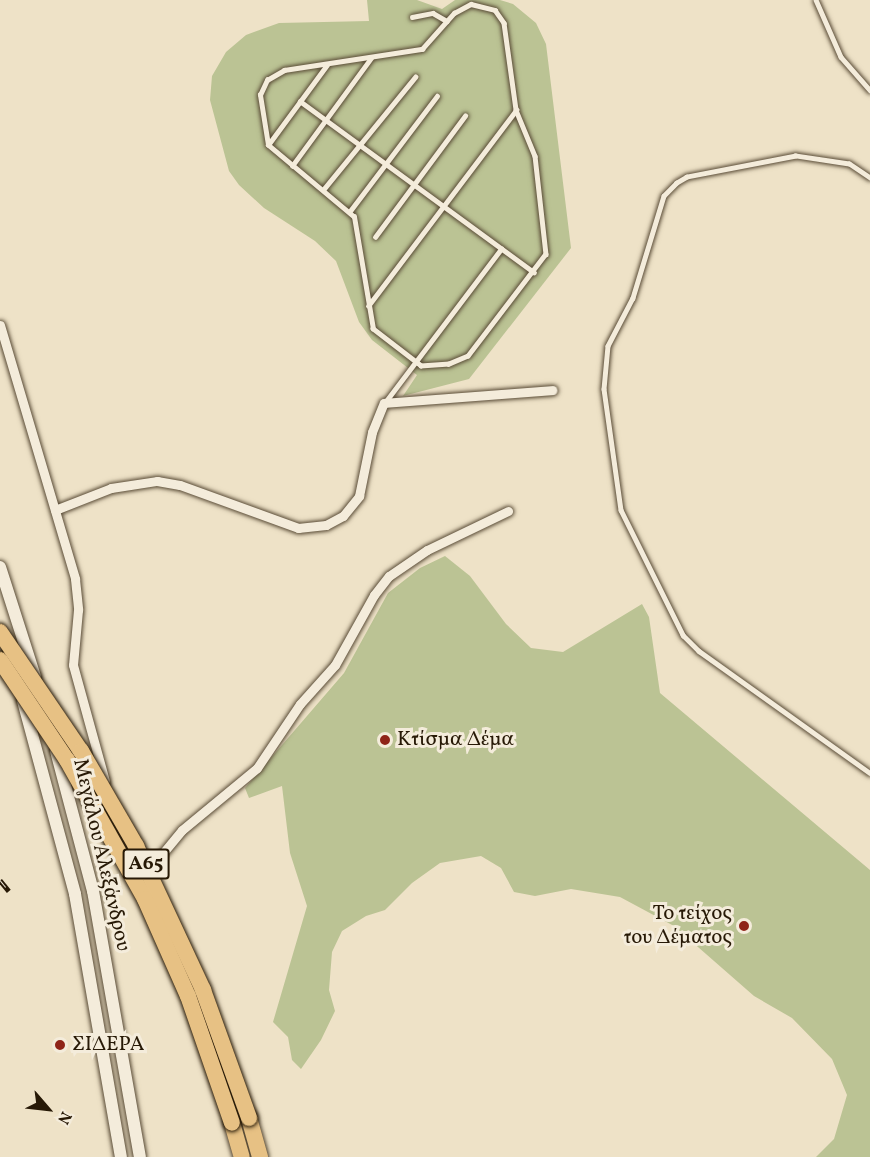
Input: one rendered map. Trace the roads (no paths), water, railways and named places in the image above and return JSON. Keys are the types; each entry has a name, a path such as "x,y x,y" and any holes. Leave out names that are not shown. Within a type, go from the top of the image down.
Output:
{"highway":[{"name":"Α65","path":"0,632 81,751 136,846 203,990 249,1118 260,1157"},
{"name":"Α65","path":"0,660 67,760 145,898 188,996 242,1157"}],"main road":[{"name":"Μεγάλου Αλεξάνδρου","path":"0,567 78,824 93,891 140,1157"},
{"name":"Μεγάλου Αλεξάνδρου","path":"0,623 75,894 122,1157"}],"street":[{"path":"0,325 55,510 78,597 73,664 134,891 165,846 257,768 300,704 335,665 374,595 389,576 427,550 508,511"},
{"path":"55,510 111,488 157,482 180,485 298,528 326,525 343,516 359,496 372,432 384,403 552,390"}],"lane":[{"path":"816,0 841,57 870,90"},
{"path":"471,4 487,7 501,16 507,33 516,110 536,156 547,244 534,272 468,356 439,365 415,363 378,336 369,321 356,225 350,211 268,145 259,103 267,80 284,70 422,49 447,21 471,4"},
{"path":"412,16 433,12 447,21"},
{"path":"292,166 371,58"},
{"path":"268,145 327,64"},
{"path":"323,190 415,77"},
{"path":"350,211 437,96"},
{"path":"300,101 534,272"},
{"path":"367,307 516,110"},
{"path":"375,237 465,116"},
{"path":"870,178 849,164 796,156 687,177 677,183 664,196 633,298 608,346 604,388 621,510 683,635 699,651 870,773"},
{"path":"384,403 501,249"}],"railway":[{"path":"0,880 9,891"}],"place":[{"name":"Κτίσμα Δέμα","path":"385,740"},
{"name":"Το τείχος του Δέματος","path":"744,926"},
{"name":"ΣΙΔΕΡΑ","path":"60,1045"}]}
